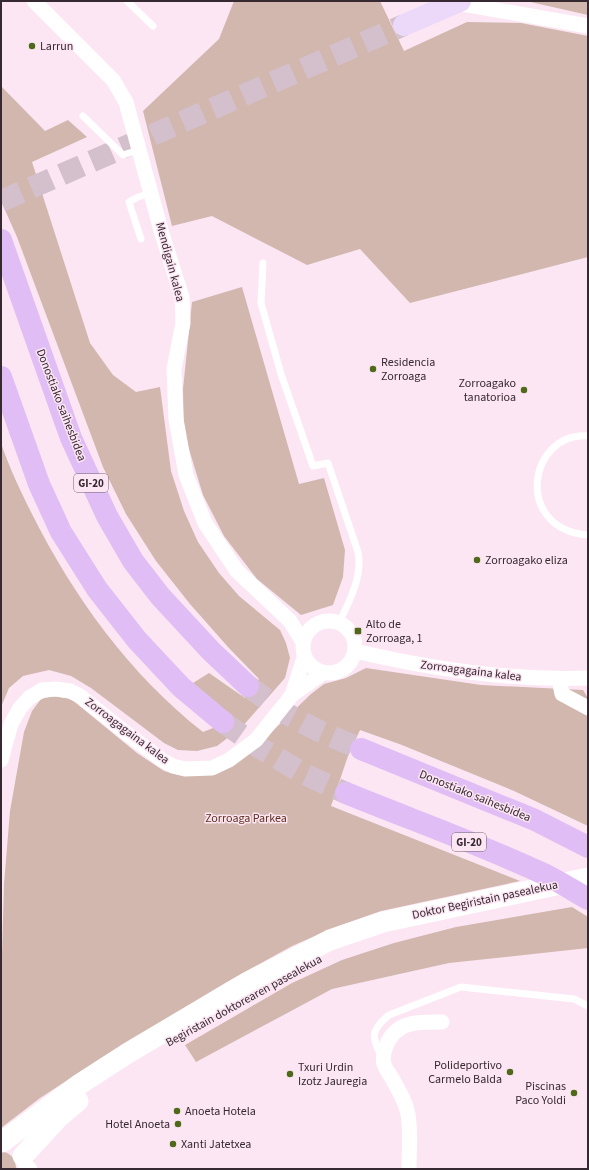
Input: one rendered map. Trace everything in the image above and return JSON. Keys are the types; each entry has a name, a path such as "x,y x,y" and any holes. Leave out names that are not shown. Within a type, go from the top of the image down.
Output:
{"highway":[{"name":"Donostiako saihesbidea","path":"1,240 71,438 107,516 133,561 160,596 211,650 248,686"},
{"path":"1,377 39,484 62,532 96,589 137,640 181,687 223,722"},
{"name":"Donostiako saihesbidea","path":"360,749 535,820 588,847"},
{"name":"GI-20","path":"346,793 487,849 547,876 588,899"}],"main road":[{"path":"426,1 402,19 460,1"},
{"name":"Doktor Begiristain pasealekua","path":"518,899 588,878"},
{"name":"Doktor Begiristain pasealekua","path":"383,922 518,899 588,890"},
{"name":"Begiristain doktorearen pasealekua","path":"26,1165 59,1117 86,1095 109,1079 247,997 303,966 334,952 386,934 518,899"},
{"name":"Begiristain doktorearen pasealekua","path":"2,1142 80,1084 128,1053 248,982 330,940 383,922"},
{"path":"2,1142 14,1147 26,1165"}],"street":[{"path":"447,1 588,26"},
{"name":"Mendigain kalea","path":"39,2 113,80 126,102 182,297 183,323 174,370 176,419 186,475 205,523 237,571 290,621 303,642"},
{"path":"290,621 316,624"},
{"path":"323,621 339,623 346,627 352,634 355,651 353,658 343,669 330,674 312,668 304,658 302,650 305,635 316,624 323,621"},
{"name":"Zorroagagaina kalea","path":"355,651 431,667 505,676 559,679 588,678"},
{"name":"Zorroagagaina kalea","path":"292,695 304,658"},
{"name":"Zorroagagaina kalea","path":"1,760 11,724 20,708 29,698 42,690 56,689 70,691 80,696 126,733 162,760 173,766 185,769 212,768 229,760 256,740 292,695 324,673"},
{"path":"559,679 562,694 588,708"},
{"path":"409,1169 410,1130 408,1113 401,1095 384,1064 384,1051 388,1040 404,1025 420,1022 442,1022"}],"lane":[{"path":"127,1 152,26"},
{"path":"83,116 123,155 139,150"},
{"path":"141,239 129,202 138,197 151,193"},
{"path":"263,263 261,302 281,374 313,466 328,463 360,560 351,597 339,623"},
{"path":"588,436 573,437 562,442 553,449 542,463 537,480 539,498 546,515 554,524 576,534 588,535"},
{"path":"384,1064 374,1040 375,1032 380,1023 389,1016 461,987 574,999 588,1006"}],"green space":[{"path":"234,1 380,1 404,51 467,22 521,23 588,36 588,257 410,303 360,249 307,265 212,216 172,226 143,111 219,39"},
{"path":"526,1 588,1 588,15"},
{"path":"1,86 45,131 68,120 87,137 32,162 90,343 113,375 136,392 160,387 171,471 184,511 198,542 219,573 239,596 280,630 286,643 290,658 285,678 242,727 217,746 197,751 178,750 164,743 91,688 71,676 49,670 23,676 9,688 1,707 1,443 15,478 47,543 84,603 127,659 176,709 203,732 218,726 226,717 193,683 209,673 245,698 259,679 190,604 156,561 126,514 103,467 17,237 1,201"},
{"path":"242,287 299,484 324,478 345,550 343,577 333,605 301,615 257,579 224,536 203,495 184,433 183,389 192,302"},
{"name":"Zorroaga Parkea","path":"366,668 481,685 583,690 588,698 588,826 514,791 402,745 360,730 348,756 331,806 520,881 381,911 336,927 292,946 227,982 100,1059 40,1098 1,1128 1,961 4,884 10,811 24,732 32,711 41,699 55,696 71,699 137,753 164,771 179,775 191,776 252,751 311,694 324,684 346,678"},
{"path":"572,907 588,917 588,948 449,963 332,989 196,1062 185,1045 292,983 342,960 394,943 456,927"},
{"path":"1,1151 8,1153 12,1157 15,1162 16,1169 1,1169"}],"tunnel":[{"path":"1,201 404,25"},
{"path":"248,686 285,713 319,731 361,749"},
{"path":"223,722 260,748 304,774 346,793"}],"place":[{"name":"Larrun","path":"32,46"},
{"name":"Residencia Zorroaga","path":"373,369"},
{"name":"Zorroagako tanatorioa","path":"524,390"},
{"name":"Zorroagako eliza","path":"477,560"},
{"name":"Alto de Zorroaga, 1","path":"358,631"},
{"name":"Polideportivo Carmelo Balda","path":"510,1072"},
{"name":"Txuri Urdin Izotz Jauregia","path":"290,1074"},
{"name":"Piscinas Paco Yoldi","path":"574,1093"},
{"name":"Anoeta Hotela","path":"177,1111"},
{"name":"Hotel Anoeta","path":"178,1124"},
{"name":"Xanti Jatetxea","path":"173,1144"}]}
